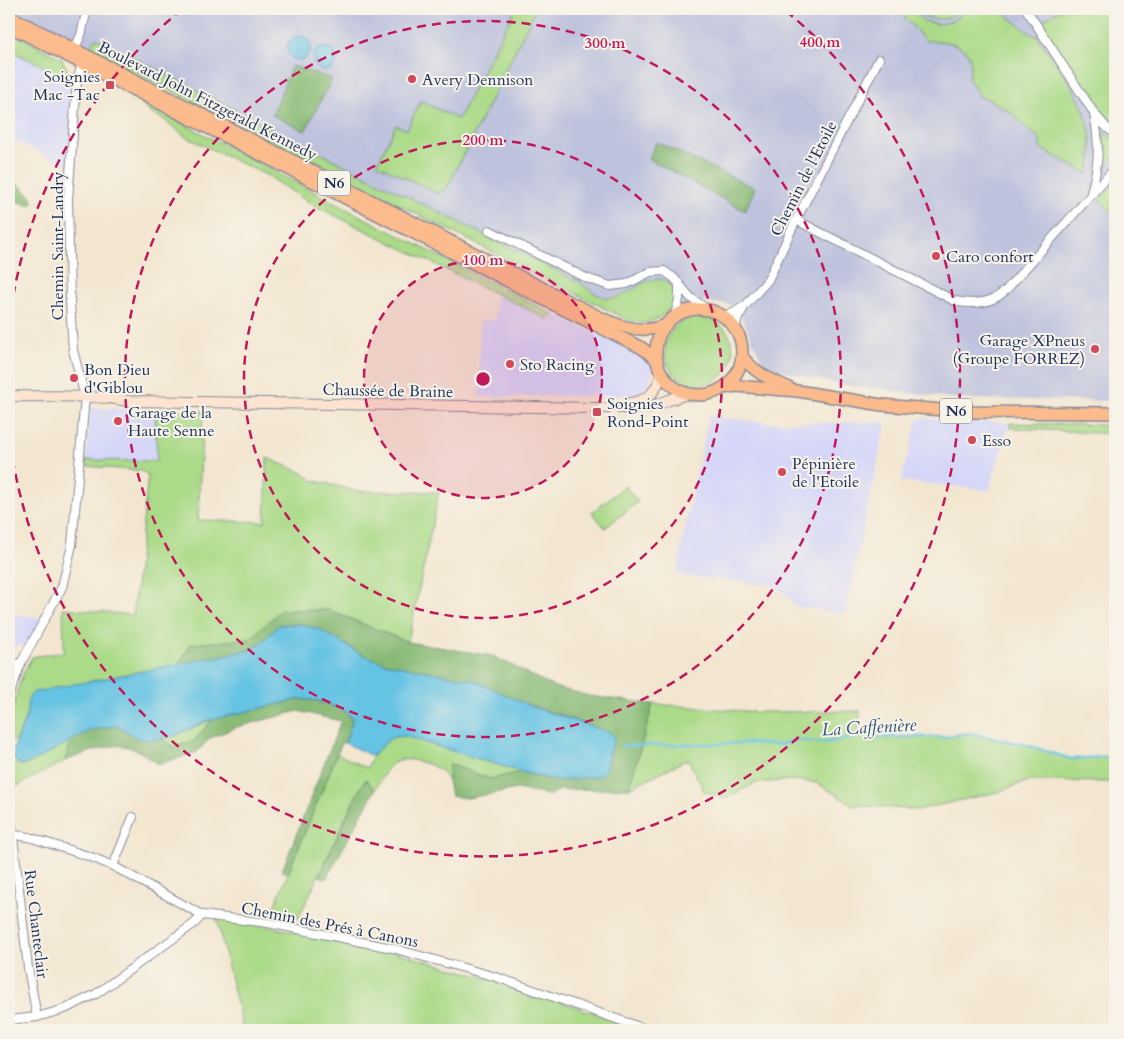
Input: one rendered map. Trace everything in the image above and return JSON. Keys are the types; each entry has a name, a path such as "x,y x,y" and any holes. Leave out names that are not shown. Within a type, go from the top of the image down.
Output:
{"main road":[{"name":"Boulevard John Fitzgerald Kennedy","path":"9,16 597,316 634,330 651,330 664,325"},
{"name":"Boulevard John Fitzgerald Kennedy","path":"9,26 542,299 642,348 656,359"},
{"name":"N6","path":"664,325 675,316 691,309 708,310 722,316 735,329 741,342 742,356 747,363 761,375 798,391"},
{"path":"664,325 656,345 656,359 662,375 673,387 688,394"},
{"path":"723,388 734,377 742,356"},
{"name":"N6","path":"688,394 705,395 723,388 736,386 798,391 882,405 967,412 1115,414"}],"street":[{"path":"74,50 81,35 88,9"},
{"path":"1026,9 1094,113 1107,128 1115,133"},
{"name":"Chemin de l'Etoile","path":"735,329 738,318 745,306 768,280 796,220 879,59"},
{"name":"Chemin Saint-Landry","path":"9,696 21,663 62,587 69,561 82,451 85,397 73,350 70,326 68,199 77,81 82,64"},
{"path":"1091,195 1098,160 1098,137 1094,113"},
{"path":"796,220 954,301 967,304 978,303 996,298 1006,290 1115,168"},
{"path":"489,230 599,284 618,286 627,284 658,270 669,274 690,297 708,310"},
{"path":"675,316 679,299 679,283"},
{"name":"Chemin de l'Etoile","path":"722,316 733,313 745,306"},
{"name":"Chaussée de Braine","path":"114,399 131,396 628,404 648,398 654,392 662,375"},
{"name":"Chaussée de Braine","path":"9,396 85,397 130,402 644,408 674,396 688,394"},
{"path":"9,668 21,663"},
{"name":"Rue Chanteclair","path":"9,802 11,834 28,968 37,1017"},
{"path":"113,866 133,817"},
{"name":"Chemin des Prés à Canons","path":"11,834 91,856 202,915 268,923 392,948 496,977 648,1030"},
{"path":"9,1020 37,1017 65,1009 96,994 195,923 202,915"}],"shaded area":[{"path":"9,9 1115,9 1115,401 960,399 836,384 773,368 761,359 736,305 705,302 669,310 675,302 625,295 606,298 592,292 581,283 260,123 96,38 90,46 92,51"},
{"path":"9,50 74,81 68,166 9,138"},
{"path":"496,294 550,320 554,314 645,356 653,368 650,383 642,395 479,397 480,320 495,320"},
{"path":"90,408 155,410 157,461 86,460"},
{"name":"Pépinière de l'Etoile","path":"709,416 769,423 886,422 845,614 796,606 777,586 677,575"},
{"path":"918,418 1010,423 989,490 901,481"},
{"path":"9,614 42,618 26,645 9,647"}],"green space":[{"path":"515,9 536,9 448,186 439,194 377,164 396,125 407,130 421,101 458,119"},
{"path":"897,9 910,9 924,21 938,24 952,21 969,9 999,9 1031,34 1037,36 1070,84 1086,116 1090,134 1091,153 1088,174 1040,148 1040,138 1031,133 1012,113 984,97 981,98 968,78 971,67 970,59 966,52 953,44 926,41"},
{"path":"914,9 962,9 945,18 932,19"},
{"path":"1060,9 1115,9 1115,130 1105,123 1039,23"},
{"path":"9,31 62,59 68,71 66,77 9,50"},
{"path":"96,38 260,123 581,283 601,296 608,298 616,297 653,279 661,279 674,290 676,296 674,303 663,315 648,322 639,323 626,319 92,51 90,46"},
{"path":"292,66 332,79 305,131 272,115"},
{"path":"140,101 553,314 550,320 313,205 268,176 186,137 163,119 149,112"},
{"path":"1103,133 1115,139 1115,156 1106,165 1104,160"},
{"path":"656,142 755,188 745,211 649,159"},
{"path":"9,176 32,197 33,202 30,205 9,200"},
{"path":"1115,183 1115,215 1099,199"},
{"path":"692,317 706,317 718,322 728,332 733,344 733,358 728,370 718,380 706,385 692,385 680,380 670,370 665,358 665,344 670,332 680,322"},
{"path":"155,410 203,411 198,520 265,522 267,458 303,473 312,480 357,491 439,492 408,642 328,610 281,610 250,639 191,644 179,664 93,681 26,716 16,740 9,741 16,698 22,678 32,657 64,652 63,608 133,615 148,475 142,471 86,466 86,460 157,461"},
{"path":"1010,423 1115,425 1115,434 1012,428"},
{"path":"625,486 638,502 605,528 592,512"},
{"path":"281,610 328,610 408,642 493,656 554,687 589,696 653,704 629,788 560,790 549,795 517,789 468,798 451,796 448,781 449,764 490,779 521,772 558,781 605,772 609,752 615,738 570,718 419,670 385,663 361,654 319,629 299,624 279,625 251,650 179,664 191,644 250,639"},
{"path":"300,699 330,704 345,711 352,722 345,743 342,742 288,873 282,871 341,721 298,711 237,727 210,738 197,752 159,764 138,751 128,747 117,746 94,750 65,761 71,740 91,730 115,726 138,739 161,739 173,747 193,742 213,719"},
{"path":"653,704 757,712 860,711 858,737 944,737 969,733 1024,744 1071,759 1115,756 1115,787 1108,782 1028,781 998,792 917,810 853,805 817,783 794,780 756,783 724,799 704,791 688,759 629,788"},
{"path":"213,719 193,742 173,747 161,739 174,736"},
{"path":"404,736 521,772 490,779 450,764 448,781 441,771 432,766 406,759 396,761 387,770 375,790 366,780 355,798 298,919 273,910 337,754 367,768 375,753 383,744 387,740"},
{"path":"71,740 65,761 11,789 10,766 18,763 21,765"},
{"path":"366,779 375,790 326,879 319,876 355,798"},
{"path":"216,916 391,951 501,982 646,1030 243,1030"}],"water":[{"path":"299,36 304,37 310,43 310,53 304,59 299,60 294,59 288,53 287,48 288,43 294,37"},
{"path":"325,47 330,48 336,54 336,64 330,70 325,71 320,70 314,64 313,59 314,54 320,48"},
{"path":"299,624 319,629 361,654 385,663 473,680 528,705 611,733 615,738 609,752 605,772 600,776 558,781 521,772 404,736 391,738 372,756 345,743 352,722 352,718 347,712 319,701 300,699 206,721 174,736 154,740 138,739 115,726 91,730 28,764 21,765 14,760 15,743 26,718 28,701 34,692 251,650 279,625"}],"waterway":[{"name":"La Caffenière","path":"621,746 749,743 780,745 795,740 823,743 858,737 944,737 969,733 1024,744 1071,759 1115,756"}],"place":[{"name":"Avery Dennison","path":"412,79"},
{"name":"Soignies Mac -Tac","path":"110,85"},
{"name":"Caro confort","path":"936,256"},
{"name":"Garage XPneus (Groupe FORREZ)","path":"1095,349"},
{"name":"Sto Racing","path":"510,364"},
{"name":"Bon Dieu d'Giblou","path":"74,378"},
{"name":"Soignies Rond-Point","path":"597,412"},
{"name":"Garage de la Haute Senne","path":"118,421"},
{"name":"Esso","path":"972,440"},
{"name":"Pépinière de l'Etoile","path":"782,472"}]}
